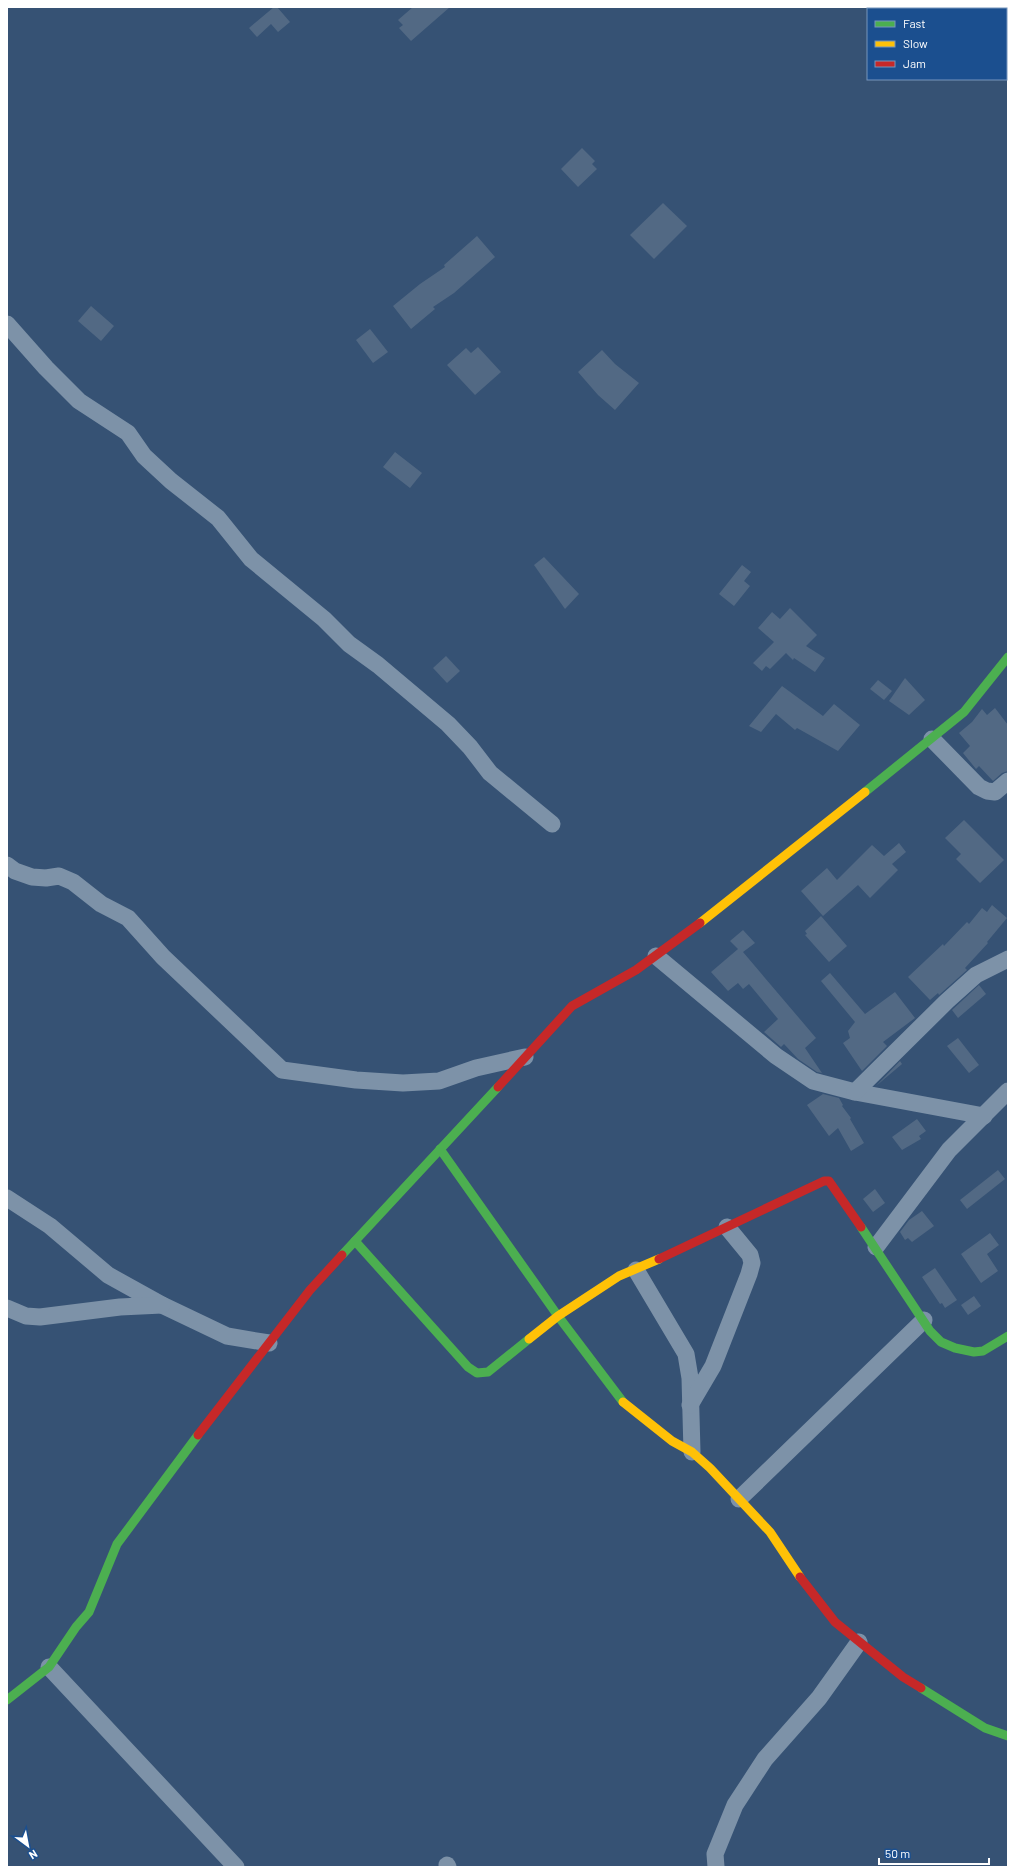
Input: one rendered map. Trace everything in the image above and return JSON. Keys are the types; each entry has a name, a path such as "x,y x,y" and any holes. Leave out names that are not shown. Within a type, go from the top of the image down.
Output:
{"street":[{"path":"7,324 46,368 79,401 128,433 144,456 166,476 218,518 251,559 324,619 349,644 378,665 448,724 470,747 490,773 552,824"},
{"path":"7,1700 49,1667 76,1626 89,1612 117,1544 197,1436 310,1290 572,1006 636,970 656,956 932,739 964,712 1008,657"},
{"path":"932,739 979,787 987,791 995,792 1008,781"},
{"path":"7,866 15,871 32,877 46,878 59,876 73,882 101,904 128,918 163,957 282,1070 356,1080 410,1083 439,1081 476,1068 525,1057"},
{"path":"656,956 776,1056 813,1081 855,1092 984,1116"},
{"path":"855,1092 947,1001 976,975 1008,959"},
{"path":"876,1247 949,1150 1008,1091"},
{"path":"440,1149 558,1316 626,1405 672,1441 692,1452 710,1468 770,1532 804,1583 814,1593 835,1622 903,1677 985,1728 1008,1736"},
{"path":"356,1240 468,1367 477,1373 488,1372 558,1316 619,1276 636,1270 824,1181 829,1180 876,1247 930,1331 941,1342 955,1348 974,1352 983,1352 1008,1336"},
{"path":"7,1198 50,1226 108,1275 162,1305 227,1336 269,1343"},
{"path":"690,1405 713,1366 749,1274 752,1262 750,1255 727,1227"},
{"path":"636,1270 686,1354 689,1364 692,1452"},
{"path":"7,1308 26,1316 40,1317 120,1307 162,1305"},
{"path":"739,1499 924,1320"},
{"path":"716,1867 715,1854 735,1805 766,1759 819,1698 859,1642"},
{"path":"49,1667 236,1867"}],"building":[{"path":"274,7 277,7 290,22 278,32 271,24 257,37 249,28"},
{"path":"413,7 450,7 411,41 399,28 403,25 398,20"},
{"path":"582,148 595,161 592,164 597,169 578,187 561,169"},
{"path":"663,203 687,226 654,259 630,235"},
{"path":"477,236 495,257 454,293 433,307 435,309 411,329 393,306 420,284 445,267 444,265"},
{"path":"91,306 114,326 101,341 78,321"},
{"path":"370,329 388,352 373,363 356,340"},
{"path":"478,347 501,372 475,395 447,365 466,348 471,353"},
{"path":"602,350 615,364 639,383 615,410 598,395 578,372"},
{"path":"395,452 422,473 410,488 383,467"},
{"path":"544,557 579,594 565,609 534,565"},
{"path":"742,565 751,572 744,581 750,586 734,606 719,594"},
{"path":"790,608 817,635 806,646 825,658 815,672 794,658 793,660 786,653 770,669 766,666 762,671 753,663 774,642 758,628 772,612 780,619"},
{"path":"446,656 460,671 447,683 433,668"},
{"path":"905,678 925,700 909,715 889,701"},
{"path":"878,680 892,691 884,700 870,689"},
{"path":"782,686 823,716 834,704 860,725 838,751 797,728 795,730 776,714 761,732 749,726"},
{"path":"995,708 1008,725 1008,771 1002,773 993,781 979,766 976,769 963,753 970,746 959,733 972,722 982,709 987,715"},
{"path":"964,820 1004,860 980,883 956,859 961,854 945,838"},
{"path":"899,843 906,852 892,864 898,870 870,898 858,885 823,916 801,891 827,868 837,880 872,845 884,856"},
{"path":"992,905 1007,918 987,942 988,943 965,968 967,970 939,995 938,993 930,1000 908,977 943,944 944,946 967,922 969,924 982,908 987,912"},
{"path":"821,916 847,946 829,962 805,935 807,934 805,931"},
{"path":"743,930 755,943 743,952 816,1038 805,1048 822,1073 817,1072 798,1059 784,1044 781,1047 764,1032 778,1019 749,984 743,989 738,983 728,991 711,972 738,949 730,941"},
{"path":"830,973 865,1014 895,992 915,1018 883,1042 887,1046 862,1071 843,1043 850,1038 848,1031 855,1022 821,981"},
{"path":"979,985 986,994 958,1018 952,1010"},
{"path":"958,1038 979,1065 969,1073 947,1046"},
{"path":"900,1061 902,1064 876,1086"},
{"path":"823,1094 839,1098 843,1105 842,1106 851,1118 850,1119 864,1143 851,1151 838,1128 829,1136 807,1105"},
{"path":"917,1119 926,1131 919,1136 921,1139 902,1150 892,1137"},
{"path":"998,1170 1005,1179 967,1209 960,1200"},
{"path":"875,1189 885,1203 873,1212 863,1199"},
{"path":"922,1211 934,1226 912,1242 908,1238 905,1240 900,1232 909,1220"},
{"path":"990,1233 999,1245 987,1254 998,1271 981,1283 961,1254"},
{"path":"935,1268 957,1300 945,1308 942,1303 940,1304 922,1277"},
{"path":"974,1296 981,1306 968,1315 961,1305"}],"traffic: fast":[{"path":"865,792 964,712 1008,657"},
{"path":"342,1255 498,1087"},
{"path":"440,1149 558,1316 623,1402"},
{"path":"861,1227 930,1331 941,1342 955,1348 974,1352 983,1351 1008,1336"},
{"path":"355,1241 468,1367 477,1373 488,1372 529,1339"},
{"path":"7,1700 49,1667 76,1627 89,1612 117,1544 198,1435"},
{"path":"921,1688 985,1728 1008,1736"}],"traffic: slow":[{"path":"700,923 865,792"},
{"path":"529,1339 558,1316 619,1276 659,1259"},
{"path":"623,1402 672,1441 692,1452 710,1468 770,1532 800,1577"}],"traffic: jam":[{"path":"498,1087 572,1006 636,970 700,923"},
{"path":"659,1259 824,1181 829,1181 861,1227"},
{"path":"198,1435 310,1290 342,1255"},
{"path":"800,1577 835,1622 903,1677 921,1688"}]}
